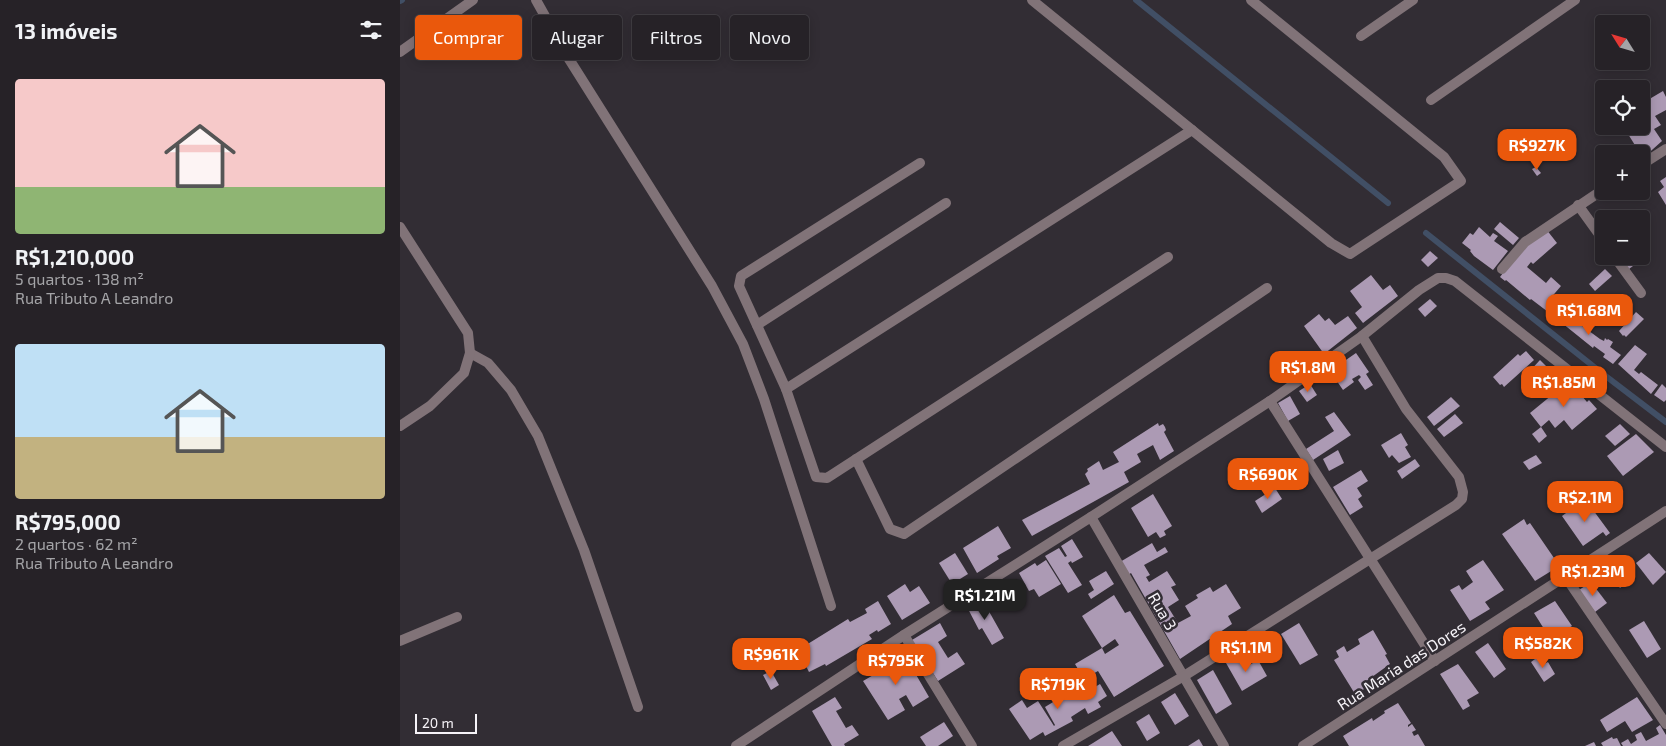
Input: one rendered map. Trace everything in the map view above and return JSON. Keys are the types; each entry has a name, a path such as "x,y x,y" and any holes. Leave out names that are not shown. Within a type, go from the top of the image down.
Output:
{"street":[{"path":"400,52 473,0"},
{"path":"536,0 569,59 712,286 743,344 764,398 831,606"},
{"path":"1032,0 1331,243 1350,254 1461,181 1444,157 1251,0"},
{"path":"1361,36 1414,0"},
{"path":"1431,100 1575,0"},
{"path":"786,389 1192,130"},
{"path":"1650,159 1666,149"},
{"path":"920,163 742,276 739,286 786,389 816,476 827,478 1168,257"},
{"path":"1502,269 1526,242 1595,194"},
{"path":"757,325 946,203"},
{"path":"1578,205 1595,229"},
{"path":"400,227 468,333 470,353 464,373 430,406 400,426"},
{"path":"1621,265 1641,293"},
{"path":"736,746 904,635 1270,401 1362,336 1419,290 1438,278 1455,281 1666,447"},
{"path":"856,459 890,530 904,534 1266,288"},
{"path":"1063,746 1184,676 1456,505 1462,499 1463,492 1459,477 1406,409 1362,336"},
{"path":"470,353 488,363 511,390 538,436 584,550 638,707"},
{"path":"1270,401 1435,662"},
{"name":"Rua Maria das Dores","path":"1303,746 1435,662 1666,510"},
{"name":"Rua 3","path":"1091,517 1224,746"},
{"path":"1565,576 1666,724"},
{"path":"400,642 457,617"},
{"path":"904,635 972,746"}],"building":[{"path":"1663,91 1666,97 1666,110 1655,116 1661,125 1654,129 1662,141 1650,152 1650,145 1635,145 1629,135 1650,135 1650,99"},
{"path":"1536,167 1541,173 1537,176 1532,169"},
{"path":"1666,177 1666,205 1658,192 1664,187 1660,181"},
{"path":"1500,222 1519,238 1513,245 1494,229"},
{"path":"1479,227 1490,237 1493,233 1498,236 1494,241 1508,251 1493,270 1474,256 1471,250 1462,243 1470,233 1473,235"},
{"path":"1546,229 1557,243 1527,267 1546,283 1551,277 1561,286 1549,300 1554,304 1557,301 1565,307 1556,318 1500,277 1520,250"},
{"path":"1430,251 1438,258 1428,267 1421,260"},
{"path":"1626,265 1634,265 1629,269"},
{"path":"1605,269 1612,276 1595,291 1589,284"},
{"path":"1371,275 1383,290 1390,285 1398,296 1363,323 1355,313 1362,307 1350,291"},
{"path":"1430,299 1437,306 1425,317 1418,309"},
{"path":"1591,300 1606,313 1594,327 1578,314"},
{"path":"1566,308 1577,316 1574,320 1600,339 1604,341 1605,338 1613,342 1610,347 1621,355 1613,364 1603,357 1605,354 1594,346 1593,348 1557,319"},
{"path":"1636,312 1644,319 1626,337 1623,336 1619,331"},
{"path":"1319,314 1325,321 1329,318 1335,325 1348,316 1357,328 1324,354 1304,326"},
{"path":"1635,345 1647,354 1634,370 1639,374 1641,372 1658,385 1651,394 1618,364"},
{"path":"1526,351 1534,360 1504,387 1502,384 1500,385 1493,377 1518,354 1520,356"},
{"path":"1356,353 1369,372 1366,374 1373,385 1365,390 1358,380 1361,377 1359,375 1352,379 1354,382 1343,390 1330,371"},
{"path":"1540,360 1547,367 1535,380 1528,373"},
{"path":"1569,381 1587,402 1589,400 1597,409 1572,430 1564,420 1555,428 1549,420 1541,427 1530,413"},
{"path":"1310,384 1317,395 1307,402 1299,391"},
{"path":"1662,384 1666,388 1666,400 1664,402 1654,395"},
{"path":"1290,396 1300,414 1288,421 1278,403"},
{"path":"1451,397 1460,406 1434,426 1427,417"},
{"path":"1334,412 1351,435 1313,460 1306,449 1334,431 1325,417"},
{"path":"1455,414 1463,423 1444,437 1437,429"},
{"path":"1158,423 1159,426 1163,424 1165,427 1166,430 1164,432 1174,451 1160,460 1153,445 1137,454 1141,462 1124,472 1129,482 1032,536 1022,520 1090,484 1085,474 1088,471 1087,469 1099,461 1103,470 1119,462 1113,452"},
{"path":"1620,424 1630,434 1615,446 1605,436"},
{"path":"1541,427 1547,436 1539,443 1532,434"},
{"path":"1401,433 1408,445 1405,447 1411,457 1399,463 1392,455 1389,458 1381,445"},
{"path":"1636,434 1654,452 1623,476 1607,456"},
{"path":"1338,450 1344,463 1329,471 1323,459"},
{"path":"1536,455 1542,463 1529,470 1523,462"},
{"path":"1415,459 1420,466 1402,479 1397,471"},
{"path":"1361,470 1368,481 1357,488 1362,496 1358,499 1363,507 1350,515 1333,487"},
{"path":"1275,488 1282,499 1262,513 1255,501"},
{"path":"1153,494 1172,526 1164,531 1166,535 1160,538 1156,532 1148,537 1131,508"},
{"path":"1585,499 1610,533 1606,536 1603,532 1583,546 1562,516"},
{"path":"1524,519 1527,525 1530,523 1561,565 1535,581 1502,534"},
{"path":"998,526 1011,548 997,556 999,559 977,573 963,548"},
{"path":"1072,539 1083,557 1068,563 1082,585 1068,593 1045,556 1059,548 1065,557 1067,556 1061,546"},
{"path":"1152,543 1157,552 1165,547 1168,552 1144,565 1150,575 1146,577 1149,582 1167,571 1176,585 1171,587 1179,600 1168,607 1178,623 1191,616 1185,606 1198,598 1196,595 1210,587 1213,592 1226,584 1241,608 1228,616 1232,624 1180,659 1131,573 1128,575 1120,562"},
{"path":"955,553 968,574 952,584 939,563"},
{"path":"1649,553 1666,572 1653,585 1636,563"},
{"path":"1046,560 1061,584 1039,597 1034,589 1029,591 1019,573 1035,563 1037,566"},
{"path":"1483,560 1504,590 1485,602 1490,609 1470,621 1450,590 1459,585 1462,590 1473,582 1466,571"},
{"path":"1620,567 1629,581 1620,588 1610,575"},
{"path":"1106,571 1114,584 1091,599 1088,594 1094,590 1089,581"},
{"path":"1591,582 1607,603 1595,612 1579,590"},
{"path":"905,584 910,592 919,586 930,603 902,620 887,596"},
{"path":"1002,585 1011,601 1001,606 992,591"},
{"path":"1114,595 1125,613 1130,611 1164,666 1114,697 1098,671 1084,679 1075,664 1102,648 1082,616","holes":["1115,639 1119,645 1105,654 1102,648"]},
{"path":"982,599 1004,638 992,645 982,628 979,630 967,607"},
{"path":"878,601 891,624 869,635 872,639 826,666 825,664 809,672 798,650 848,619 850,622 867,613 865,609"},
{"path":"1555,601 1572,626 1561,633 1562,635 1558,638 1557,636 1551,640 1534,613"},
{"path":"1644,621 1661,649 1647,658 1629,630"},
{"path":"940,623 947,636 938,642 948,658 957,652 965,664 938,681 912,640"},
{"path":"1299,623 1318,655 1300,665 1281,634"},
{"path":"1524,629 1533,643 1524,650 1515,635"},
{"path":"1373,630 1387,654 1385,655 1390,664 1365,682 1368,687 1355,694 1334,660 1339,657 1336,651 1344,646 1347,652 1360,644 1358,639"},
{"path":"1488,643 1506,669 1494,678 1475,652"},
{"path":"896,653 904,654 929,697 913,707 906,695 899,699 905,710 888,720 863,681 889,666 885,660"},
{"path":"1239,655 1246,667 1258,660 1267,676 1242,691 1226,663"},
{"path":"1539,656 1544,664 1548,662 1555,674 1544,682 1531,662"},
{"path":"1458,664 1479,693 1467,700 1470,706 1463,710 1440,674"},
{"path":"1213,670 1232,704 1216,714 1197,680"},
{"path":"771,671 779,685 771,690 763,675"},
{"path":"1083,678 1090,690 1100,684 1107,696 1098,702 1101,707 1088,714 1085,708 1071,717 1073,721 1045,736 1043,732 1030,740 1009,709 1022,700 1027,708 1038,701 1054,726 1045,707 1058,699 1062,702 1065,699 1059,690 1066,686 1072,694 1075,692 1071,686"},
{"path":"1175,693 1189,716 1175,725 1161,702"},
{"path":"835,697 842,708 836,711 846,728 852,725 859,735 844,744 845,746 832,746 812,711"},
{"path":"1637,697 1653,720 1632,732 1625,721 1607,732 1600,720"},
{"path":"1398,703 1411,723 1408,727 1412,724 1416,730 1412,732 1414,736 1418,734 1425,746 1349,746 1343,736 1372,718 1373,721 1385,713 1384,711"},
{"path":"1149,714 1160,733 1147,741 1136,722"},
{"path":"944,722 953,736 938,746 926,746 920,737"},
{"path":"1660,725 1666,735 1666,746 1623,746 1621,743 1628,739 1631,744 1637,740 1635,735 1641,732 1646,741 1659,734 1656,728"},
{"path":"1112,731 1122,746 1088,746 1093,743"},
{"path":"1612,737 1613,739 1617,738 1621,746 1603,746 1601,743"},
{"path":"1199,739 1203,746 1188,746"},
{"path":"1594,742 1596,746 1585,746"}],"waterway":[{"path":"1136,0 1388,203"},
{"path":"1426,233 1666,422"}]}
